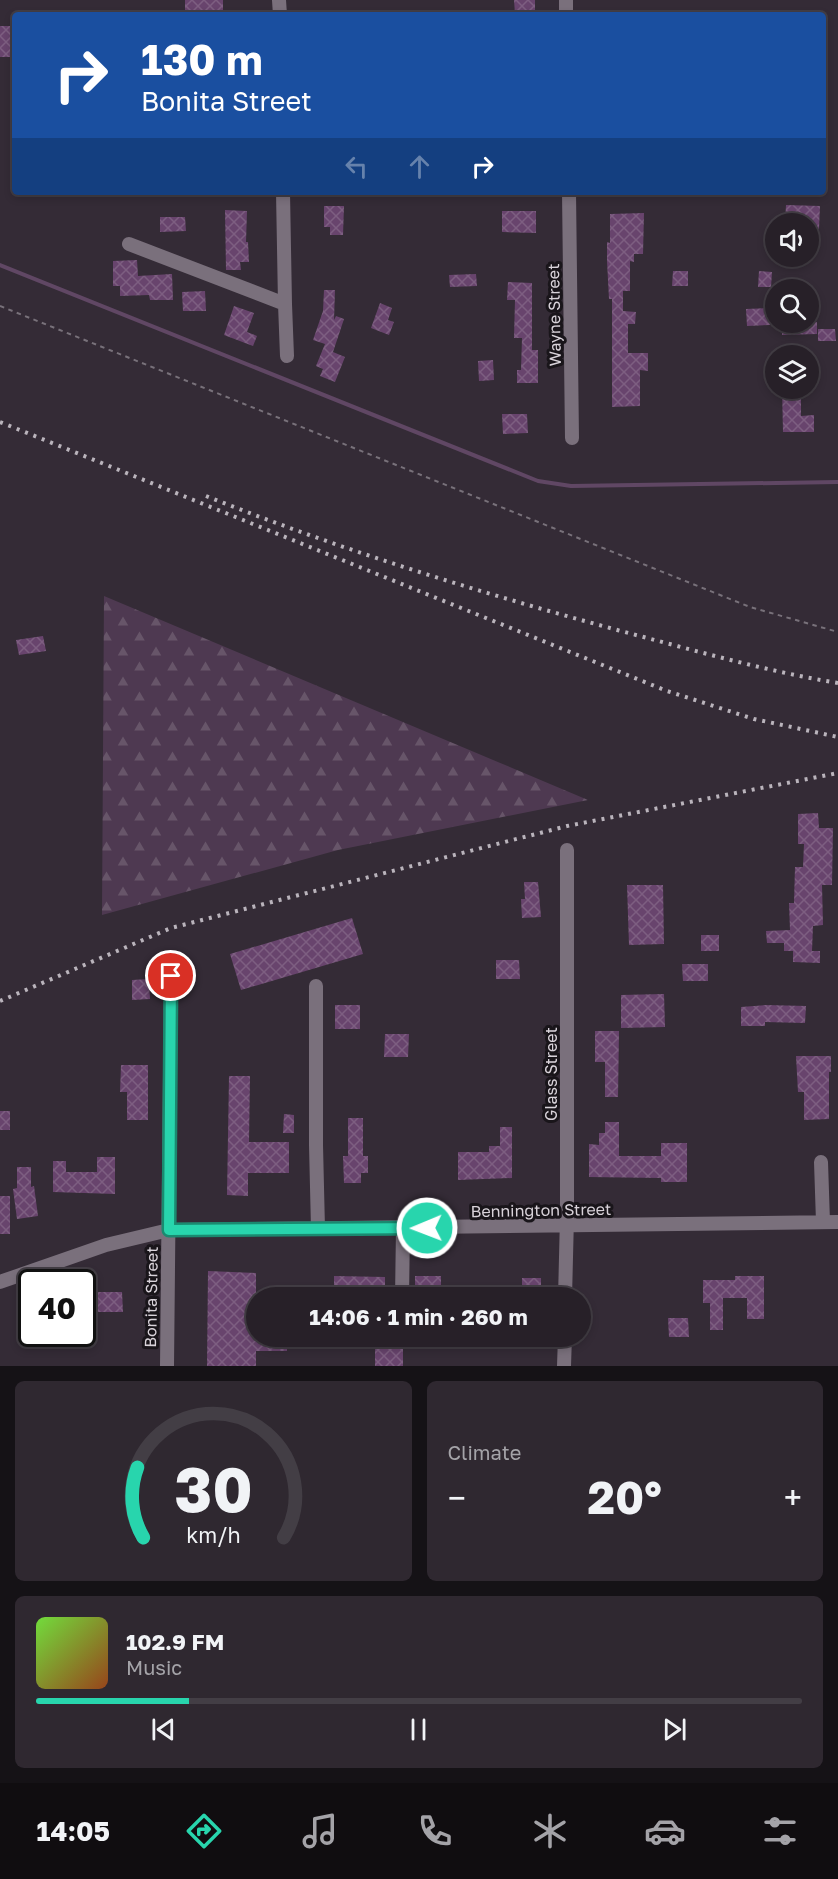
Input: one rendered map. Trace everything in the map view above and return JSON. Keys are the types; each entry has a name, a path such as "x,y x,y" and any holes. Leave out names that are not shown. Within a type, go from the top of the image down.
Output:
{"street":[{"path":"283,195 287,356"},
{"name":"Wayne Street","path":"568,195 572,438"},
{"path":"129,244 285,299"},
{"name":"Glass Street","path":"566,1287 567,850"},
{"name":"Bonita Street","path":"167,1366 171,976"},
{"path":"316,986 318,1229"},
{"path":"821,1162 823,1222"},
{"name":"Bennington Street","path":"0,1282 106,1245 169,1230 838,1222"},
{"path":"402,1287 403,1228"},
{"path":"564,1366 565,1347"}],"path":[{"path":"0,306 750,607 838,632"}],"green space":[{"path":"104,596 588,800 338,850 102,915"}],"building":[{"path":"185,0 223,0 223,12 185,12"},
{"path":"514,0 535,0 535,12 515,12"},
{"path":"0,26 12,26 12,57 0,57"},
{"path":"786,205 820,206 819,229 819,213 786,213"},
{"path":"324,206 344,206 343,235 330,235 330,227 324,227"},
{"path":"225,210 247,211 246,242 248,242 249,262 240,262 241,270 226,270"},
{"path":"502,211 536,211 536,233 502,232"},
{"path":"644,213 643,254 634,254 634,262 630,261 630,291 623,291 623,311 636,312 635,324 628,324 628,353 648,353 648,371 640,370 640,406 612,407 612,299 609,299 607,261 607,242 610,243 610,214"},
{"path":"160,217 185,217 186,231 160,232"},
{"path":"137,260 138,276 172,274 173,300 150,300 149,295 120,296 120,286 113,286 113,261"},
{"path":"673,271 688,271 688,286 672,286"},
{"path":"759,271 772,272 772,279 765,279 765,287 758,287"},
{"path":"476,274 477,286 450,287 449,275"},
{"path":"508,282 532,283 532,350 538,350 538,383 517,383 517,370 521,370 522,338 514,338 515,300 507,300"},
{"path":"324,290 335,290 334,320 336,316 344,319 333,352 345,357 335,382 320,376 323,369 316,366 325,344 313,340 323,311"},
{"path":"205,291 206,311 183,311 182,292"},
{"path":"380,303 392,308 388,320 394,322 389,335 371,328"},
{"path":"234,306 254,313 247,332 257,336 253,346 224,335"},
{"path":"765,308 765,325 747,326 746,309"},
{"path":"819,329 835,329 836,341 818,341"},
{"path":"782,333 817,333 817,334 782,335"},
{"path":"493,360 494,380 479,381 478,361"},
{"path":"782,399 801,399 801,416 814,415 814,432 783,432"},
{"path":"502,414 527,414 528,433 503,434"},
{"path":"43,636 46,651 19,655 16,640"},
{"path":"818,813 819,828 833,828 832,885 822,885 823,925 813,926 812,951 820,951 820,963 793,962 793,951 784,951 784,943 767,943 766,931 790,930 789,903 794,903 795,867 803,867 804,844 798,844 798,814"},
{"path":"524,882 538,882 541,917 522,918 521,899 525,899"},
{"path":"627,885 663,885 664,944 629,945"},
{"path":"352,918 363,954 241,990 230,954"},
{"path":"701,935 719,935 719,951 701,951"},
{"path":"496,960 519,960 520,979 496,979"},
{"path":"682,964 708,964 708,981 683,981"},
{"path":"149,979 150,999 132,1000 132,980"},
{"path":"664,994 665,1027 621,1028 621,995"},
{"path":"335,1005 360,1005 360,1029 335,1029"},
{"path":"806,1006 805,1023 765,1022 765,1026 741,1026 741,1007"},
{"path":"595,1031 619,1031 618,1097 605,1097 605,1062 595,1062"},
{"path":"385,1034 409,1034 408,1057 384,1057"},
{"path":"796,1056 831,1056 829,1119 804,1120 804,1092 798,1092"},
{"path":"121,1065 148,1065 148,1120 127,1120 127,1092 120,1092"},
{"path":"229,1076 250,1076 249,1142 289,1142 289,1173 248,1173 248,1196 227,1195"},
{"path":"0,1111 10,1111 10,1130 0,1130"},
{"path":"284,1114 294,1115 294,1133 283,1133"},
{"path":"348,1118 363,1118 363,1156 368,1156 368,1173 361,1173 361,1183 344,1183 343,1156 348,1156"},
{"path":"605,1122 619,1122 619,1156 661,1156 661,1143 687,1143 687,1182 661,1182 661,1178 589,1177 589,1144 599,1145 599,1133 605,1133"},
{"path":"500,1127 512,1127 512,1178 458,1180 458,1152 489,1152 489,1146 500,1146"},
{"path":"97,1157 115,1157 115,1194 53,1192 53,1161 66,1161 66,1172 97,1172"},
{"path":"17,1167 31,1167 31,1187 34,1186 38,1216 17,1219 13,1189 17,1188"},
{"path":"0,1196 10,1196 10,1234 0,1234"},
{"path":"208,1271 256,1273 256,1287 246,1287 246,1347 287,1347 287,1351 256,1351 256,1366 207,1366"},
{"path":"334,1276 385,1277 385,1286 393,1286 393,1287 334,1287"},
{"path":"415,1276 441,1276 441,1287 411,1287 415,1286"},
{"path":"735,1276 764,1276 764,1319 747,1319 747,1298 723,1298 723,1330 710,1330 710,1303 703,1303 703,1280 735,1280"},
{"path":"522,1278 541,1278 541,1287 522,1287"},
{"path":"97,1292 122,1292 123,1312 97,1312"},
{"path":"668,1318 688,1318 689,1337 669,1337"},
{"path":"375,1347 403,1347 403,1366 375,1366"}],"waterway":[{"path":"0,265 538,481 571,486 838,482"}],"railway":[{"path":"0,422 667,691 754,719 838,737"},
{"path":"206,496 308,535 412,570 516,601 729,660 838,683"},
{"path":"0,1001 171,928 567,826 838,773"}],"route":[{"path":"171,976 169,1230 427,1228"}]}
